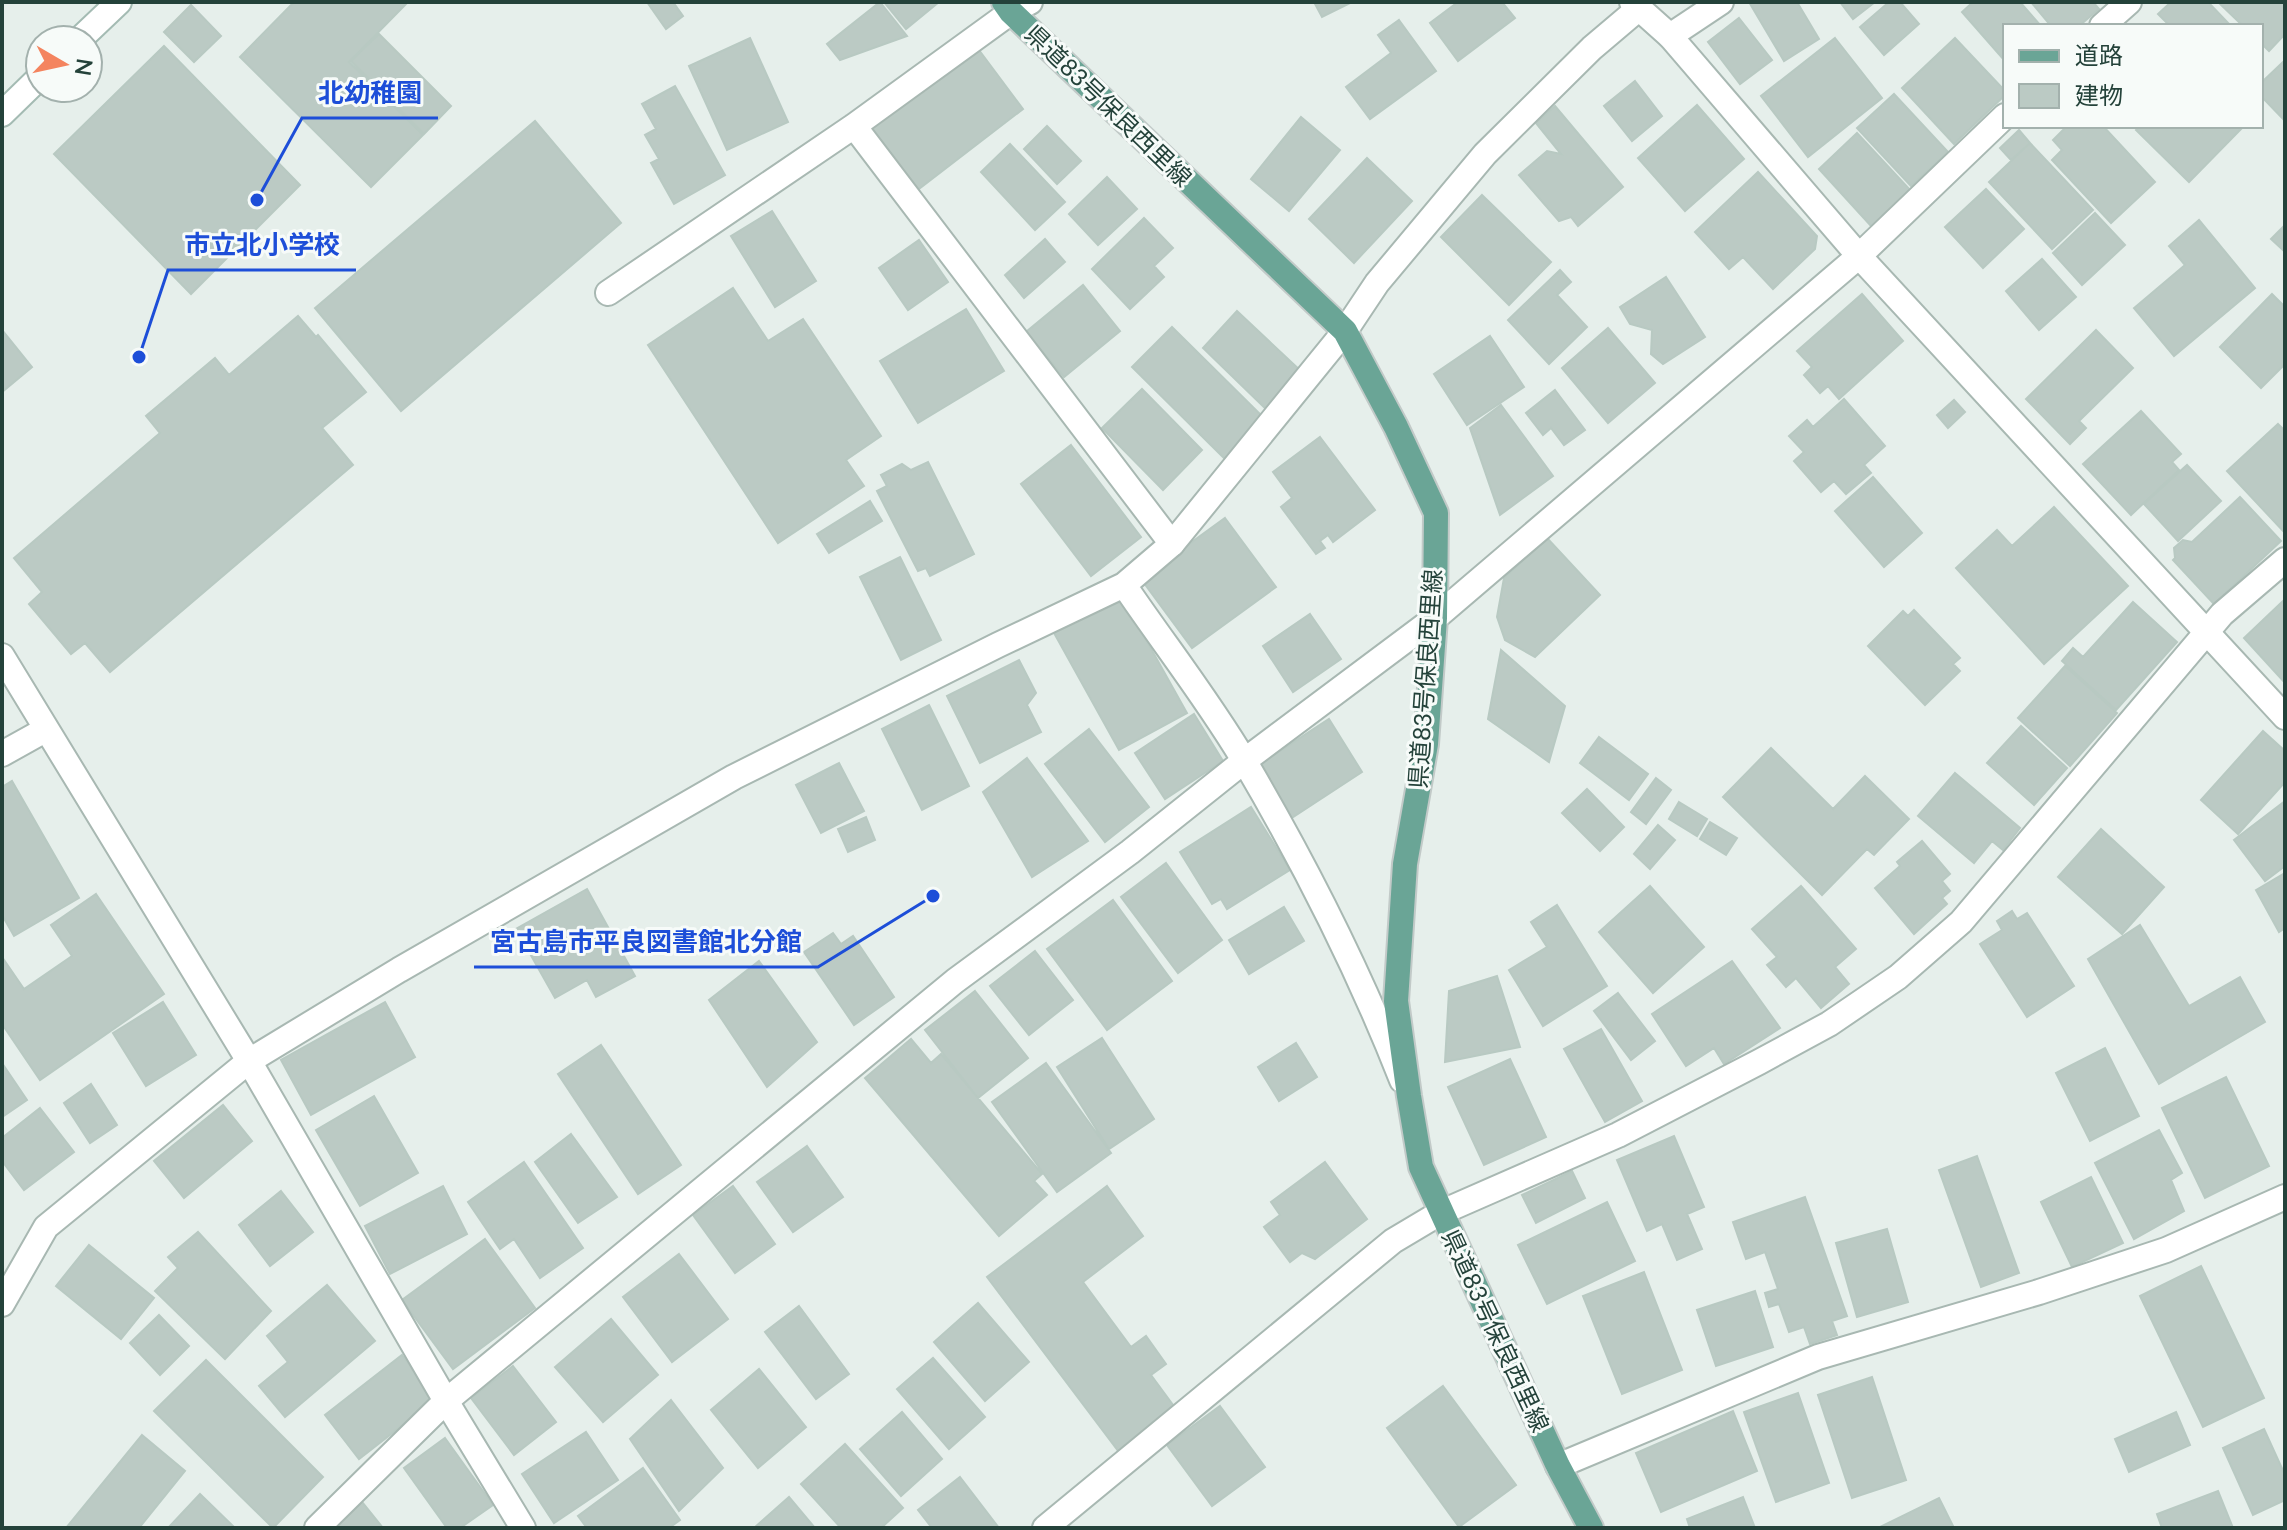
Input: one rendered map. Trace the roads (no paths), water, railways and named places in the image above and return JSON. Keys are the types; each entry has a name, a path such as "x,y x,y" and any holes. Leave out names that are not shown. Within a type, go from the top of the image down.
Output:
{"main road":[{"name":"県道83号保良西里線","path":"1015,5 1345,331 1396,427 1436,513 1435,618 1426,744 1405,864 1396,1001 1409,1096 1421,1167 1440,1213 1478,1287 1558,1466 1591,1528"}],"street":[{"path":"96,24 119,2"},
{"path":"1670,36 1721,2"},
{"path":"2104,24 2129,2"},
{"path":"608,293 854,126 1015,5"},
{"path":"2,1304 46,1227 249,1061 399,970 734,777 1124,585 1172,544 1345,331 1377,283 1485,154 1635,5 1670,36 1859,256 2285,717"},
{"path":"2,114 24,93"},
{"path":"317,1528 446,1401 955,981 1130,852 1244,761 1435,618 1859,256 2003,118"},
{"path":"854,126 1172,544"},
{"path":"1045,1528 1393,1241 1440,1213 1632,1128 1829,1024 1898,977 1961,922 2222,614 2285,560"},
{"path":"1124,585 1244,761 1324,906 1375,1012 1409,1096"},
{"path":"2,656 249,1061 523,1528"},
{"path":"2,754 45,730"},
{"path":"1558,1466 1818,1357 2039,1292 2166,1250 2285,1197"}],"place":[{"name":"北幼稚園","path":"257,200"},
{"name":"市立北小学校","path":"139,357"},
{"name":"宮古島市平良図書館北分館","path":"933,896"}]}
